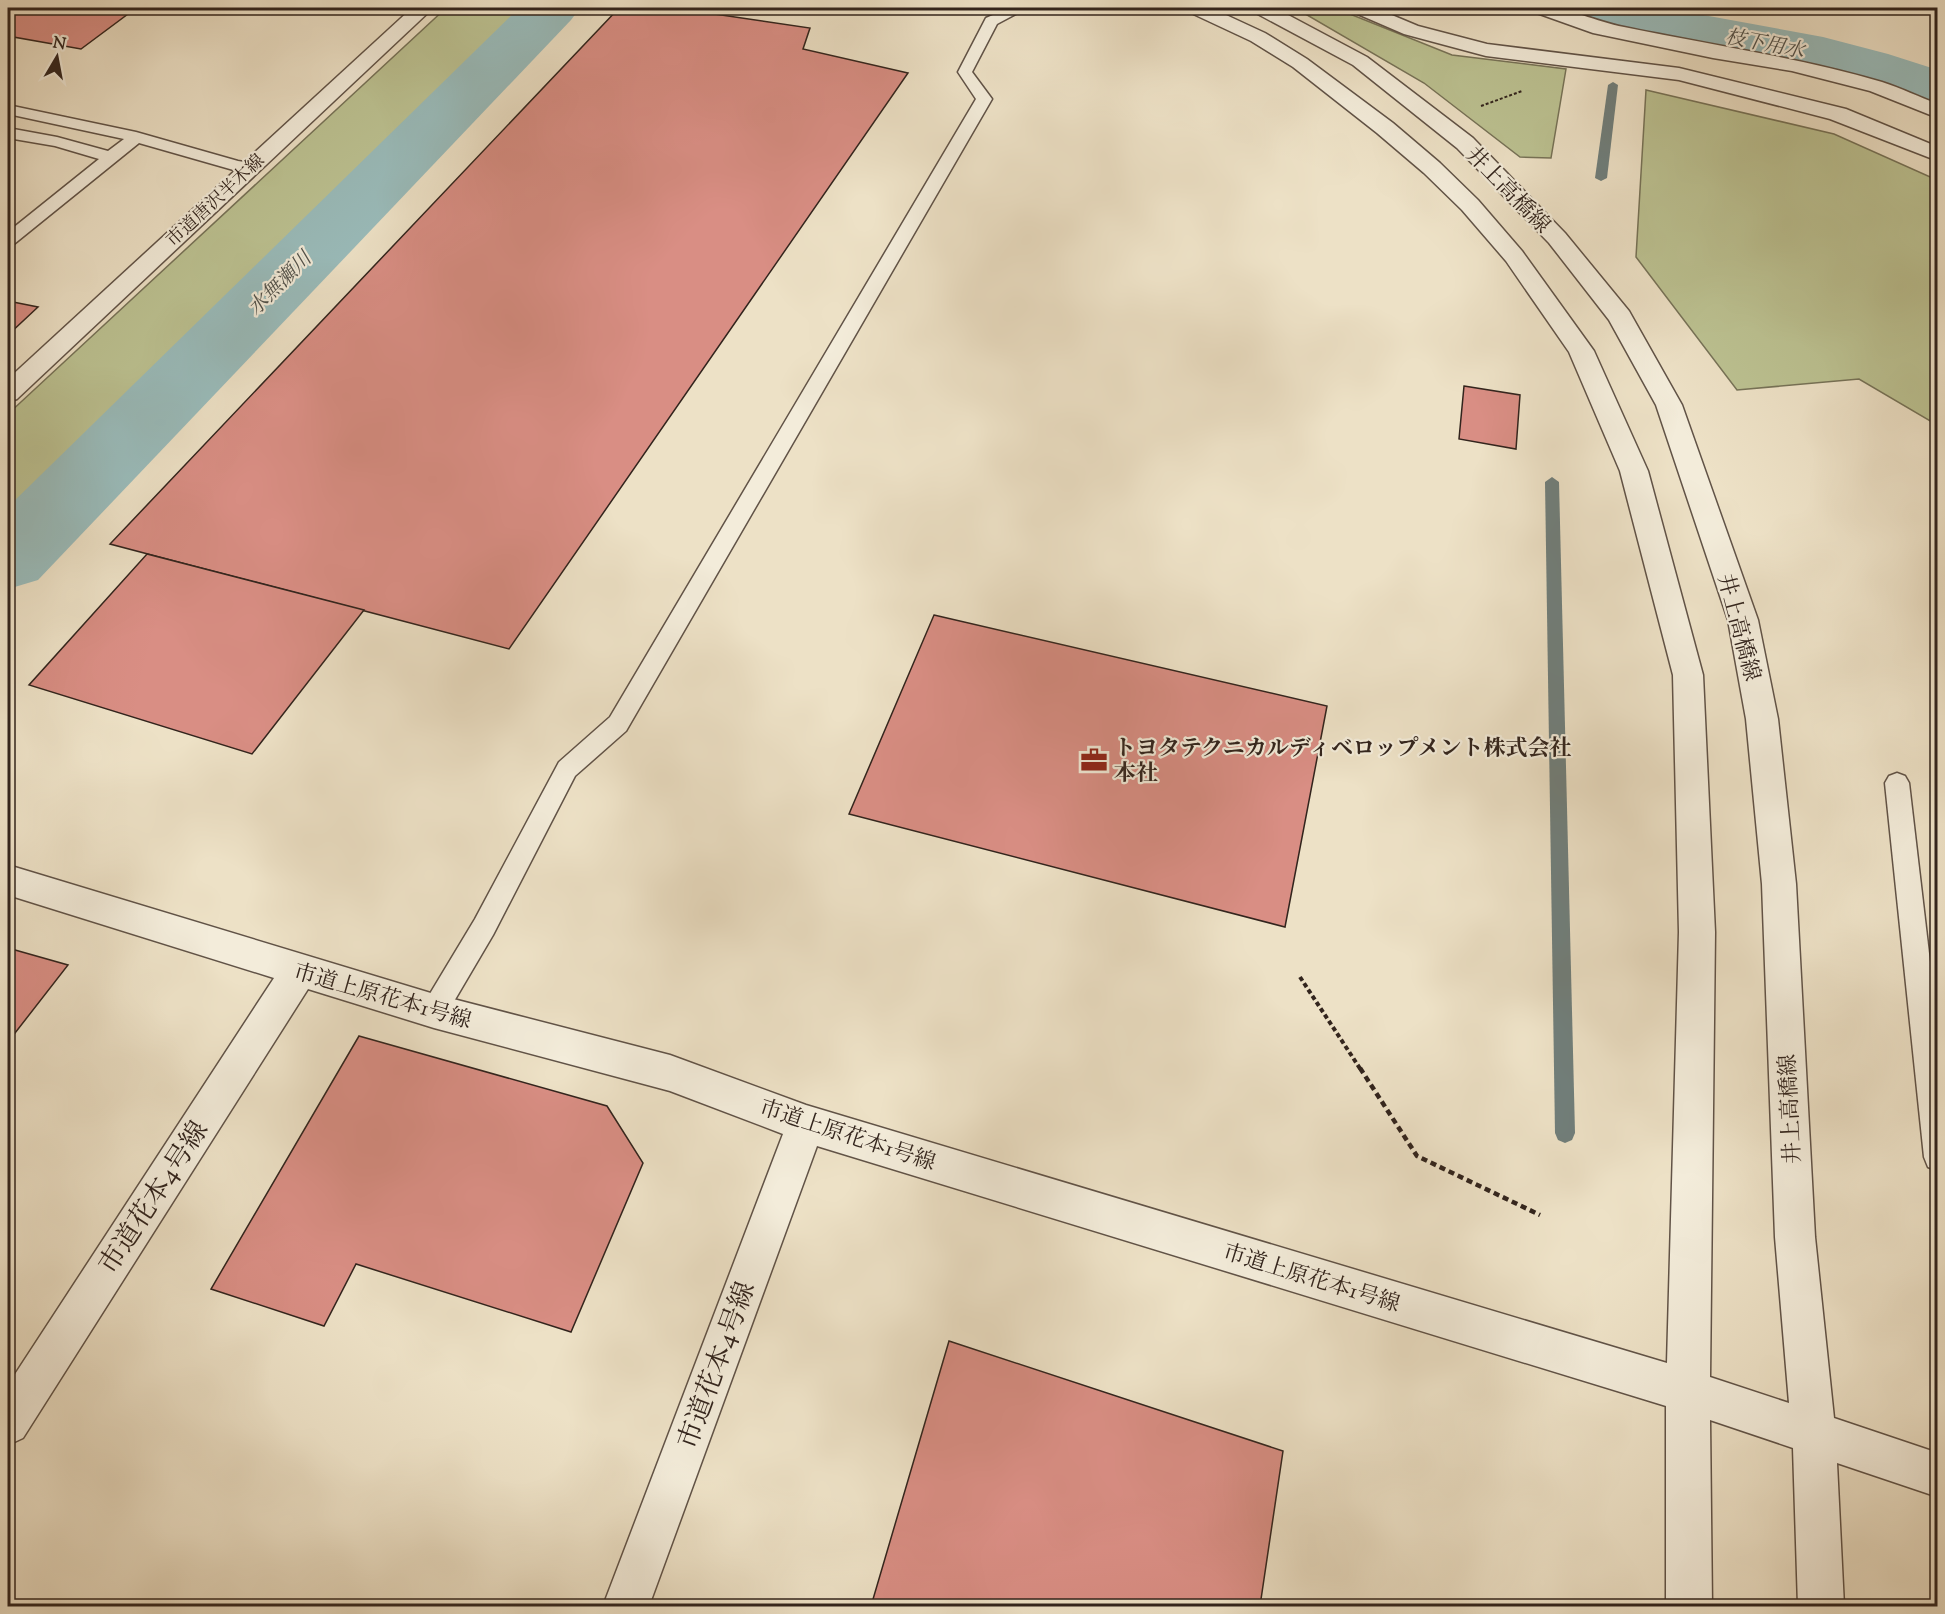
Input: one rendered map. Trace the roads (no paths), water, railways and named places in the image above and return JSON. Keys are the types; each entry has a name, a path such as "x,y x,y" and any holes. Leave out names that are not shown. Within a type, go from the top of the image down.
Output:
{"street":[{"name":"市道唐沢半木線","path":"8,393 423,8"},
{"name":"井上高橋線","path":"1196,8 1258,37 1308,69 1385,128 1432,168 1470,205 1514,256 1581,351 1634,471 1688,675 1697,932 1688,1391 1689,1606"},
{"name":"井上高橋線","path":"1261,8 1360,61 1465,143 1557,238 1620,317 1670,405 1743,620 1762,718 1779,884 1795,1236 1814,1435 1821,1606"},
{"path":"1360,8 1411,30 1486,50 1679,74 1838,114 1938,155"},
{"path":"1540,8 1593,27 1814,71 1877,87 1938,112"},
{"name":"市道上原花本1号線","path":"8,880 434,1011 670,1073 806,1124 1688,1391 1938,1475"},
{"name":"市道花本4号線","path":"8,1423 299,971"},
{"name":"市道花本4号線","path":"626,1606 806,1124"}],"lane":[{"path":"434,1011 484,927 567,770 618,724 984,99 965,72 991,21 1020,8"},
{"path":"8,110 136,137 237,166 251,167"},
{"path":"8,133 57,142 111,157"},
{"path":"8,240 136,137"},
{"path":"1897,783 1938,1158"}],"waterway":[{"name":"水無瀬川","path":"8,558 551,8"},
{"name":"枝下用水","path":"1589,8 1823,55 1881,71 1938,91"},
{"path":"1601,178 1613,85"},
{"path":"1552,482 1565,1133"}],"place":[{"name":"トヨタテクニカルディベロップメント株式会社 本社","path":"1094,760"}]}
